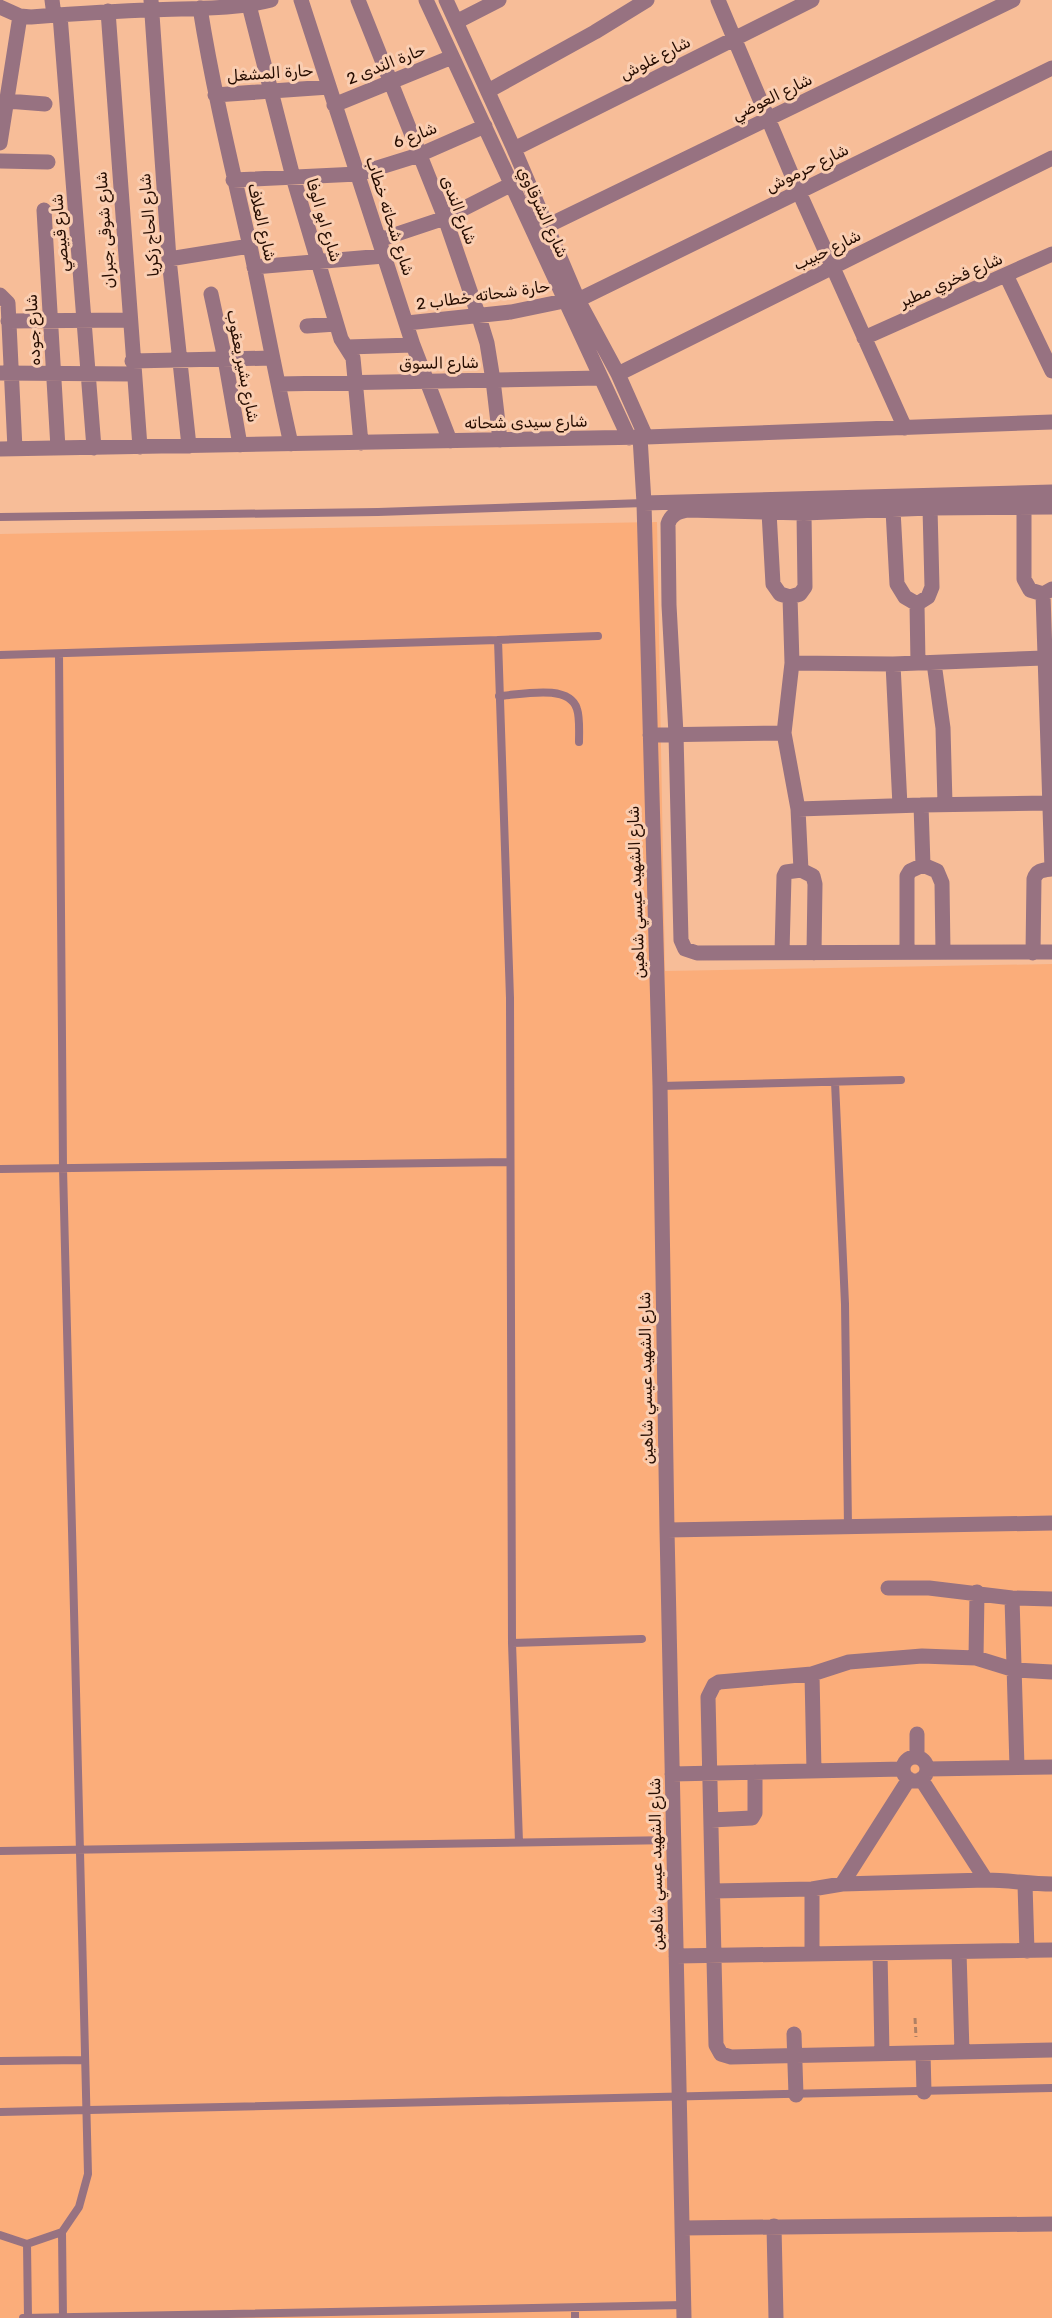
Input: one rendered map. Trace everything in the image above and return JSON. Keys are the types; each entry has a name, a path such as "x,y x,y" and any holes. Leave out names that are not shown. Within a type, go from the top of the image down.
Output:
{"street":[{"path":"0,7 20,16 55,10 108,11 151,5 249,5 270,0"},
{"name":"شارع شحاته خطاب","path":"301,0 413,345 450,441"},
{"name":"شارع الندى","path":"358,0 445,218 479,317 487,343 500,440"},
{"name":"شارع الشرقاوي","path":"426,0 510,185 571,300 618,374 638,437"},
{"name":"شارع الشرقاوي","path":"446,0 548,226 571,300 601,378 638,437"},
{"path":"456,22 499,0"},
{"path":"488,91 595,32 647,0"},
{"path":"718,0 799,192 905,428"},
{"name":"شارع غلوش","path":"514,149 812,0"},
{"name":"شارع العوضي","path":"548,226 1013,0"},
{"name":"شارع الحاج زكريا","path":"151,5 169,259 189,446"},
{"name":"شارع ابو الوفا","path":"249,5 293,177 336,324 341,339 353,358 361,443"},
{"name":"شارع العلاف","path":"205,6 214,95 250,246 291,444"},
{"name":"شارع قبيصي","path":"55,10 85,320 94,448"},
{"name":"شارع شوقى جبران","path":"108,11 140,447"},
{"path":"0,143 20,16"},
{"name":"حارة الندى 2","path":"334,105 390,82 454,60 472,57"},
{"name":"شارع حرموش","path":"571,300 1052,68"},
{"name":"حارة المشغل","path":"214,95 329,87"},
{"path":"7,101 45,104"},
{"name":"شارع 6","path":"233,180 358,174 419,155 485,126"},
{"name":"شارع حبيب","path":"618,374 1052,158"},
{"path":"0,161 48,162"},
{"path":"379,240 445,218 510,185"},
{"name":"شارع جوده","path":"44,210 58,448"},
{"path":"169,259 250,246"},
{"name":"شارع فخري مطير","path":"864,338 1052,254"},
{"path":"254,267 384,256"},
{"path":"1006,275 1052,371"},
{"name":"شارع بشير يعقوب","path":"211,294 240,445"},
{"path":"0,295 8,303 6,373 8,449"},
{"name":"حارة شحاته خطاب 2","path":"406,323 479,317 571,300"},
{"path":"8,321 129,320"},
{"path":"308,326 336,324"},
{"path":"347,347 413,345"},
{"path":"6,373 89,374 180,360 272,357"},
{"name":"شارع السوق","path":"278,384 601,378"},
{"name":"شارع سيدى شحاته","path":"8,449 638,437 1052,422"},
{"name":"شارع الشهيد عيسي شاهين","path":"638,437 644,503 660,1086 684,2312"},
{"path":"644,503 836,505 1052,492"},
{"path":"1052,507 893,510 836,505 804,513 688,510 675,513 668,524 682,945 685,949 697,953 1052,952"},
{"path":"1024,506 1024,579 1030,590 1047,592 1044,658 1050,736 1049,803 1052,869 1041,870 1036,873 1034,879 1033,952"},
{"path":"917,604 928,597 932,587 930,508"},
{"path":"893,510 897,584 905,597 917,604"},
{"path":"769,512 773,584 780,594 790,597 800,594 805,587 804,513"},
{"path":"790,597 792,663 783,733 798,809 801,870"},
{"path":"917,604 926,663 942,728 945,804"},
{"path":"792,663 893,664 1044,658"},
{"path":"893,664 900,806"},
{"path":"650,735 783,733"},
{"path":"798,809 1049,803"},
{"path":"921,805 923,865"},
{"path":"907,952 907,876 910,871 923,865 937,871 942,883 943,952"},
{"path":"782,952 784,876 786,872 801,870 813,876 815,884 814,953"},
{"path":"667,1530 1052,1523"},
{"path":"888,1588 929,1588 1012,1598 1052,1599"},
{"path":"976,1658 977,1592"},
{"path":"1012,1598 1017,1767"},
{"path":"1052,1672 1015,1670 976,1658 922,1656 869,1659 849,1662 813,1674 726,1681 714,1685 708,1697 718,2050 726,2056 1052,2050"},
{"path":"813,1674 814,1771"},
{"path":"916,1734 916,1770 986,1880"},
{"path":"672,1774 1052,1767"},
{"path":"842,1884 916,1770"},
{"path":"711,1820 752,1818 755,1772"},
{"path":"713,1891 812,1889 842,1884 986,1880 1052,1884"},
{"path":"1026,1884 1027,1951"},
{"path":"812,1889 813,1954"},
{"path":"676,1956 1052,1950"},
{"path":"959,1952 962,2052"},
{"path":"880,1953 882,2054"},
{"path":"794,2034 796,2095"},
{"path":"923,2053 924,2091"},
{"path":"682,2228 1052,2223"},
{"path":"774,2226 776,2318"}],"lane":[{"path":"0,517 378,512 644,503"},
{"path":"0,655 598,636"},
{"path":"498,640 510,998 512,1643 519,1842"},
{"path":"59,654 63,1168 87,2174 79,2207 62,2232 63,2318"},
{"path":"499,696 553,692 565,694 577,709 579,742"},
{"path":"660,1086 901,1080"},
{"path":"835,1082 844,1293 848,1527"},
{"path":"0,1169 510,1162"},
{"path":"512,1643 642,1639"},
{"path":"0,1851 674,1840"},
{"path":"0,2061 85,2060"},
{"path":"0,2112 1052,2088"},
{"path":"0,2235 27,2244 62,2232"},
{"path":"27,2244 28,2318"},
{"path":"23,2318 575,2307 684,2312"},
{"path":"575,2307 575,2318"}],"shaded area":[{"path":"657,522 665,971 1052,964 1052,2318 0,2318 0,534"}]}
